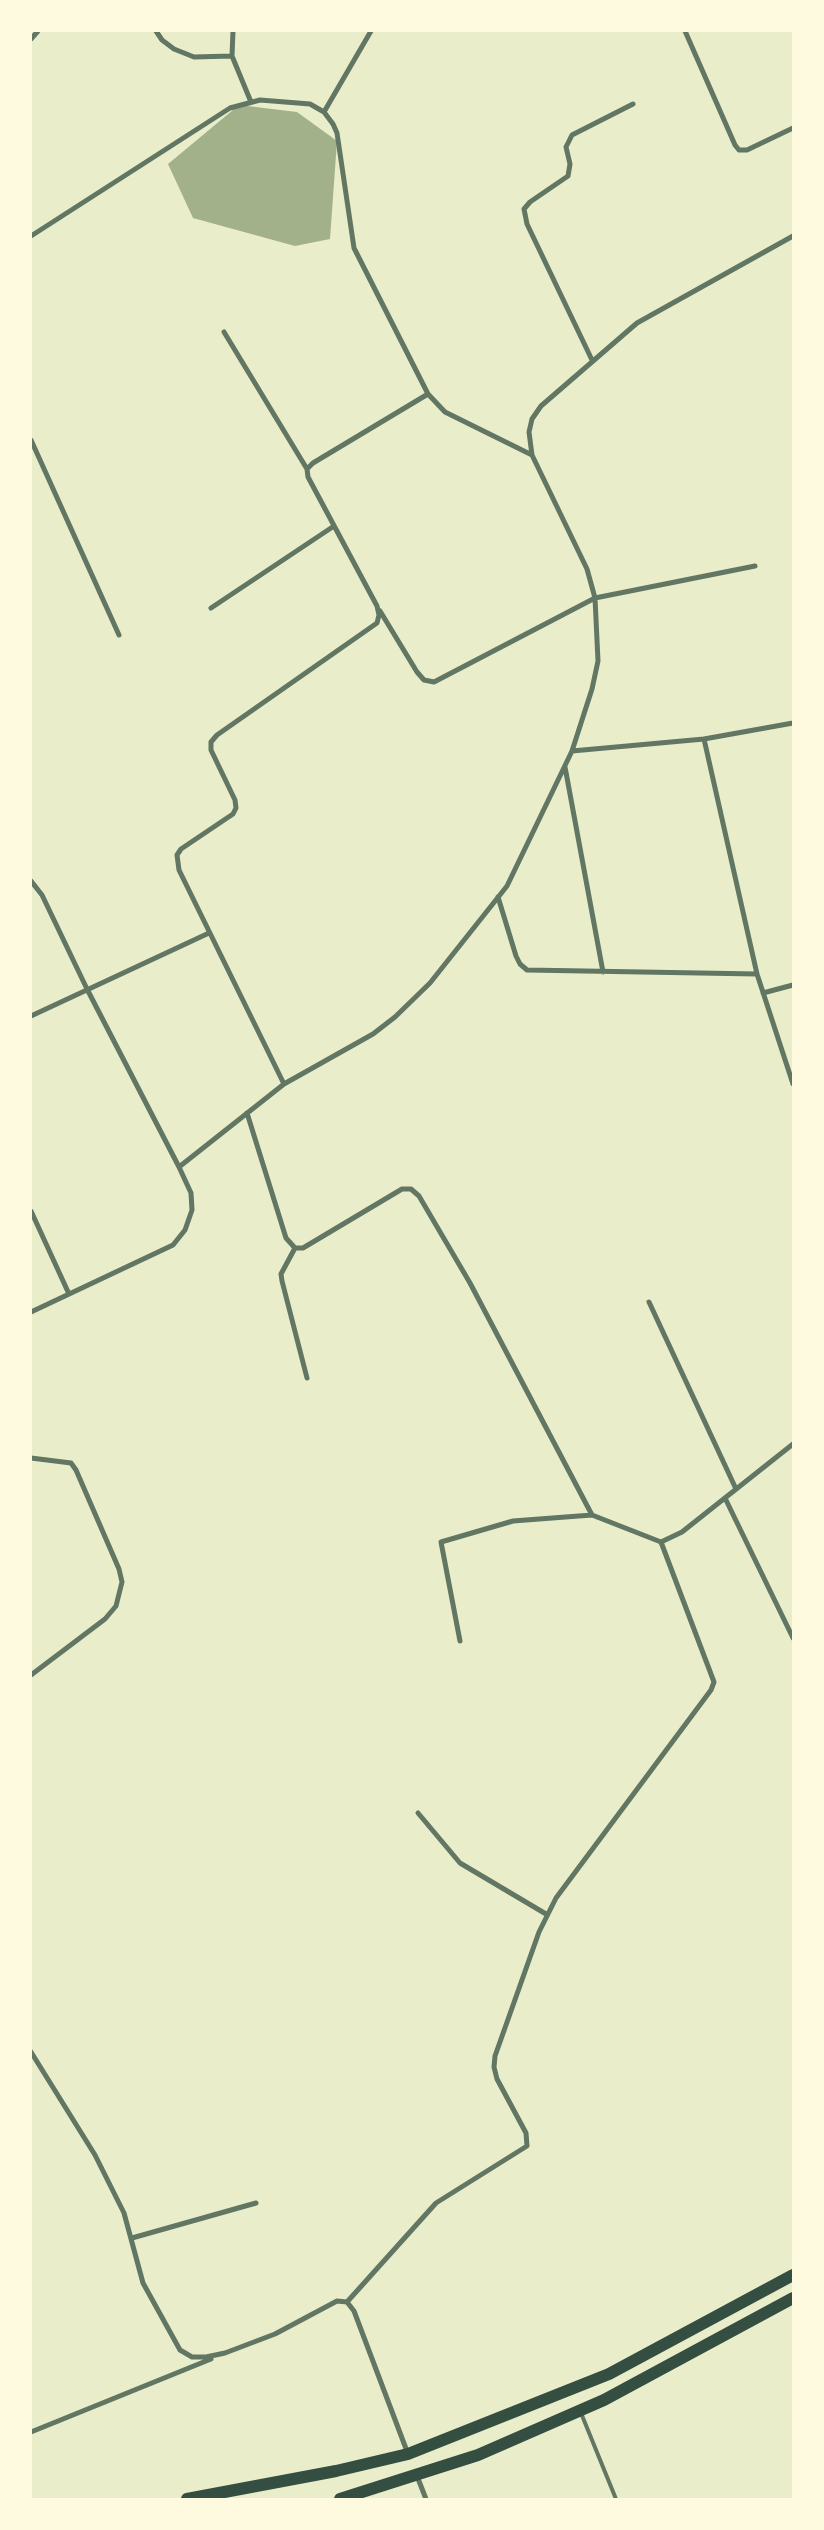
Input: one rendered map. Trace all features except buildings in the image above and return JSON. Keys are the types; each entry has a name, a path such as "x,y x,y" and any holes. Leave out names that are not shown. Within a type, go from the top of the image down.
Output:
{"highway":[{"path":"187,2499 336,2471 408,2454 597,2379 793,2275"},
{"path":"340,2499 478,2455 580,2411 604,2400 793,2298"},
{"path":"597,2379 604,2400"}],"street":[{"path":"31,39 38,31"},
{"path":"156,31 162,40 174,49 194,57 232,56"},
{"path":"233,31 232,56 251,102"},
{"path":"324,112 371,31"},
{"path":"685,31 735,145 739,150 747,150 793,128"},
{"path":"31,236 230,108 260,100 310,104 324,112 333,124 337,134 354,248 428,394 445,412 532,455"},
{"path":"592,360 526,224 524,209 530,202 568,176 570,164 566,147 572,136 633,104"},
{"path":"179,1167 284,1084 373,1034 395,1017 430,983 507,886 572,751 592,689 598,661 595,598 587,568 532,455 529,432 532,419 541,406 637,323 793,236"},
{"path":"224,332 307,469 308,477 377,606 417,672 424,680 434,682 595,598 755,566"},
{"path":"307,469 313,463 428,394"},
{"path":"31,440 119,635"},
{"path":"211,608 334,526"},
{"path":"284,1084 209,933 177,864 177,855 181,849 233,814 236,808 235,800 214,758 211,742 217,735 371,629 377,623 379,615 377,606"},
{"path":"572,751 704,739 793,724"},
{"path":"704,739 757,974 793,1084"},
{"path":"565,767 603,972"},
{"path":"31,881 42,895 87,990 179,1167 191,1193 192,1210 185,1230 172,1245 31,1312"},
{"path":"498,898 516,956 520,964 527,970 757,974"},
{"path":"31,1016 209,933"},
{"path":"763,992 793,985"},
{"path":"247,1113 286,1238 295,1248 303,1248 402,1188 411,1189 420,1196 470,1283 592,1515"},
{"path":"31,1211 69,1294"},
{"path":"295,1248 281,1274 307,1378"},
{"path":"649,1302 736,1489"},
{"path":"460,1641 441,1542 513,1521 592,1515 661,1542 682,1532 793,1444"},
{"path":"31,1458 70,1463 76,1470 119,1569 122,1582 116,1606 105,1619 31,1675"},
{"path":"725,1498 793,1638"},
{"path":"347,2302 436,2203 527,2146 526,2133 497,2079 494,2067 495,2056 546,1914 712,1690 714,1682 661,1542"},
{"path":"418,1813 460,1863 546,1914"},
{"path":"31,2052 95,2155 124,2213 143,2283 180,2350 192,2357 206,2357 225,2353"},
{"path":"132,2238 256,2203"},
{"path":"31,2432 275,2334 338,2301 347,2302 354,2311 408,2454"},
{"path":"417,2475 426,2499"}],"lane":[{"path":"580,2411 616,2499"}],"shaded area":[{"path":"239,105 297,112 337,141 330,239 295,246 193,218 168,164"}]}
